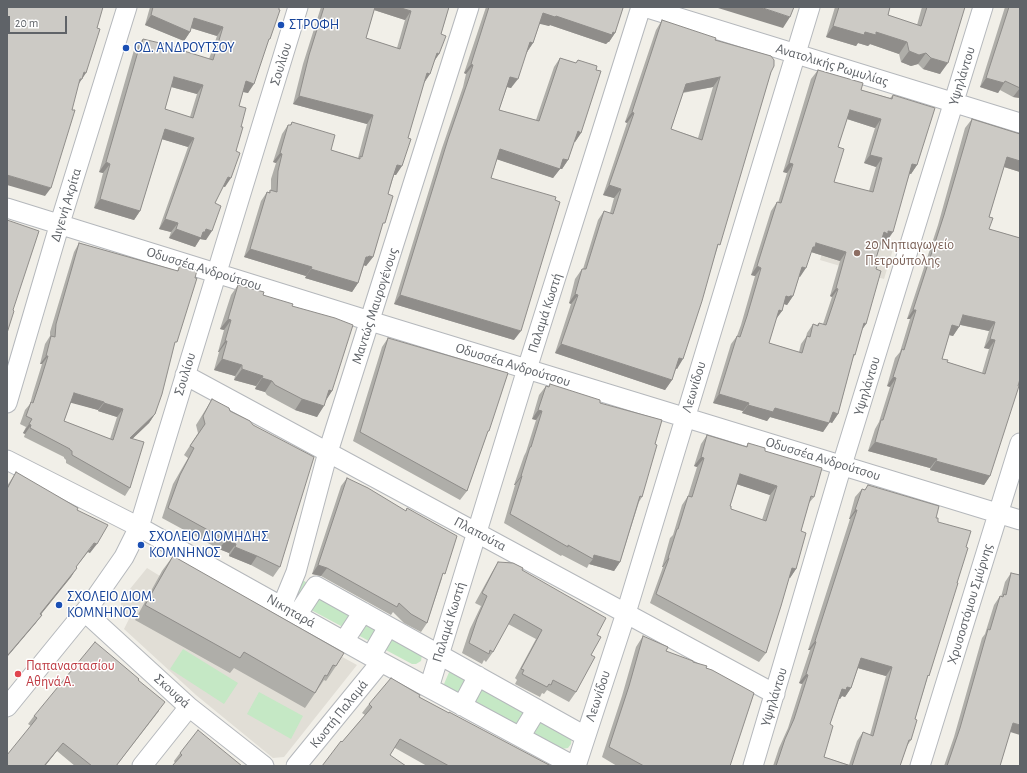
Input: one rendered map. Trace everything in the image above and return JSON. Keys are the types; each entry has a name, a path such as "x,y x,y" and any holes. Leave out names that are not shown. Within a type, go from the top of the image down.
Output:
{"street":[{"name":"Διγενή Ακρίτα","path":"7,403 126,7"},
{"name":"Σουλίου","path":"7,707 94,600 124,557 139,527 298,7"},
{"name":"Μαντώς Μαυρογένους","path":"290,610 296,572 328,452 469,7"},
{"name":"Ανατολικής Ρωμυλίας","path":"643,7 1020,124"},
{"name":"Παλαμά Κωστή","path":"429,688 527,369 643,7"},
{"name":"Λεωνίδου","path":"575,766 626,613 810,7"},
{"name":"Υψηλάντου","path":"753,766 842,465 983,7"},
{"name":"Οδυσσέα Ανδρούτσου","path":"7,208 60,223 370,321 1020,520"},
{"name":"Πλαπούτα","path":"185,375 775,694"},
{"name":"Χρυσοστόμου Σμύρνης","path":"920,766 1020,443"},
{"name":"Νικηταρά","path":"7,460 139,527 290,610 344,642 575,766"},
{"path":"290,610 316,586 585,736"},
{"name":"Σκουφά","path":"85,612 189,707 264,766"},
{"path":"344,642 363,612"},
{"name":"Κωστή Παλαμά","path":"296,766 376,659 388,627"},
{"path":"462,706 478,676"},
{"path":"142,766 189,707"},
{"path":"520,737 537,709"}],"shaded area":[{"name":"20 Νηπιαγωγείο Πετρούπολης","path":"829,227 894,246 884,279 820,260"},
{"path":"147,568 160,576 164,568 266,615 357,665 284,757 273,758 196,695 124,629 130,617 124,612 121,606 121,600"}],"green space":[{"path":"301,579 422,655 421,661 416,664 412,664 298,603 296,599"},
{"path":"183,649 238,683 224,704 170,669"},
{"path":"450,670 572,735 571,744 568,748 562,749 446,688 444,684"},
{"path":"259,692 303,716 291,739 247,714"}],"building":[{"path":"7,7 103,7 97,28 100,29 86,73 84,72 82,79 80,79 72,110 75,110 51,188 7,175"},
{"path":"153,7 279,7 280,10 254,84 246,81 239,106 246,108 241,127 243,127 236,151 240,153 231,178 228,177 215,203 221,206 212,231 206,229 201,238 176,229 178,223 165,219 194,138 165,129 140,211 100,199 110,164 106,162 141,41 142,42 143,39 185,49 184,51 213,60 223,27 194,18 190,32 151,15","holes":["174,77 203,85 193,118 165,109"]},
{"path":"324,7 375,7 366,38 400,49 411,11 398,7 449,7 441,34 446,36 439,54 437,53 430,74 427,73 408,138 411,139 402,166 397,165 392,180 388,194 393,196 385,223 383,223 373,257 366,257 358,283 311,269 312,267 250,249 267,192 270,193 270,190 277,192 278,171 282,154 280,153 288,125 291,125 292,122 335,135 331,150 360,159 360,156 362,157 373,115 299,96 309,55"},
{"path":"489,7 623,8 615,33 613,32 612,35 543,13 533,43 530,42 518,79 510,77 499,110 539,121 560,58 576,63 578,60 597,66 596,70 601,71 581,133 578,131 568,160 563,159 560,169 500,149 491,178 556,197 555,200 560,202 521,331 400,295 448,139 469,78 473,65 471,64"},
{"path":"760,7 794,7 790,17"},
{"path":"839,7 890,7 888,15 921,26 927,7 965,7 948,63 931,58 926,53 919,55 909,51 907,42 876,32 876,35 865,32 864,35 833,26"},
{"path":"1009,7 1020,7 1020,88 1005,81 1004,83 986,78"},
{"path":"662,20 716,38 715,40 771,56 774,60 774,66 720,245 718,244 702,301 683,359 679,358 672,380 561,344 578,295 575,294 582,269 586,269 604,211 613,214 621,189 609,185 634,113 632,112","holes":["720,77 702,140 671,129 686,84"]},
{"path":"818,70 863,83 861,90 892,99 893,95 935,108 917,165 912,164 893,232 888,231 888,234 884,232 874,265 877,266 876,269 881,271 866,324 864,323 855,355 854,354 838,414 833,412 829,423 775,408 773,412 748,405 749,403 719,394 737,336 740,337 747,316 761,268 757,266 777,202 781,203 793,164 789,163","holes":["850,110 881,119 870,155 882,158 873,192 834,182 844,149 838,147","816,243 846,252 836,288 838,289 826,325 819,323 818,326 813,324 810,337 807,336 802,353 769,343 779,310 782,311 786,296 793,296 802,267 806,268 813,247 815,247"]},
{"path":"972,119 1020,134 1020,161 1007,157 989,217 993,218 989,229 1020,238 1020,379 990,476 936,461 937,459 875,442 896,378 893,377 902,349 904,350 916,310 913,310 944,215","holes":["963,315 995,322 990,339 995,340 985,374 942,359 952,325 959,327"]},
{"path":"7,220 39,231 7,333"},
{"path":"79,243 178,271 180,265 197,270 195,278 197,278 177,342 175,342 162,394 155,414 130,438 144,442 130,488 72,455 72,451 70,449 30,428 31,425 29,424 32,419 26,416 31,402 33,403 39,385 48,356 46,356 51,336 55,337 56,324","holes":["74,393 123,409 113,440 64,421"]},
{"path":"238,285 264,292 263,295 293,304 292,306 335,318 353,325 332,391 329,390 324,406 302,399 275,385 272,381 262,378 263,376 242,369 242,365 222,359 231,320 228,319"},
{"path":"388,338 508,373 467,491 360,432"},
{"path":"550,384 600,400 600,403 662,420 655,444 657,445 642,497 640,496 620,562 594,555 593,559 568,545 568,547 510,514 542,411 538,410 546,386 549,387"},
{"path":"212,399 229,408 230,411 250,421 253,425 314,457 280,567 235,547 236,544 168,508 180,475 194,448 190,446 205,424 203,416"},
{"path":"707,435 747,447 748,443 765,448 765,451 822,468 814,497 811,496 801,531 806,533 796,569 792,568 766,653 656,594 688,496 692,497 704,458 701,457","holes":["740,474 777,486 766,521 731,509 730,506"]},
{"path":"16,472 78,508 77,510 108,525 97,544 94,543 76,567 77,568 40,614 42,615 7,656 7,489"},
{"path":"347,478 368,488 406,511 407,508 457,536 427,623 411,614 399,603 397,607 327,568 318,565"},
{"path":"868,485 939,506 936,518 938,518 938,522 971,531 966,547 968,548 958,583 915,719 917,720 911,740 909,740 900,766 852,766 863,732 873,736 892,667 861,658 851,688 847,687 846,690 842,689 830,724 833,726 824,757 851,766 776,766 785,739 794,719 808,675 806,674 816,642 815,641 857,510 855,510 862,489 865,490"},
{"path":"173,556 344,653 336,666 333,665 327,676 325,675 315,693 244,652 240,658 145,605"},
{"path":"498,562 513,563 523,568 522,570 606,618 597,635 601,637 591,655 595,657 576,692 553,680 551,685 549,684 547,687 522,674 524,670 521,669 542,630 514,614 493,652 490,650 489,654 469,643 487,596 482,593"},
{"path":"1011,573 1020,575 1020,725 1013,723 1000,766 947,766 960,728 988,629 990,630 1000,596 1003,597 1004,594 1006,595"},
{"path":"643,636 668,647 666,651 707,666 706,668 754,693 730,766 644,766 609,747 629,686"},
{"path":"95,642 165,702 116,766 92,766 63,743 44,766 7,766 7,755 37,718 34,716"},
{"path":"391,678 420,695 419,697 551,766 449,766 400,739 390,755 406,766 322,766 341,741 342,742 372,707 369,704"},
{"path":"198,730 242,766 172,766 182,755 180,753"}],"place":[{"name":"ΣΤΡΟΦΗ","path":"281,25"},
{"name":"ΟΔ. ΑΝΔΡΟΥΤΣΟΥ","path":"126,48"},
{"name":"20 Νηπιαγωγείο Πετρούπολης","path":"857,253"},
{"name":"ΣΧΟΛΕΙΟ ΔΙΟΜΗΔΗΣ ΚΟΜΝΗΝΟΣ","path":"141,545"},
{"name":"ΣΧΟΛΕΙΟ ΔΙΟΜ. ΚΟΜΝΗΝΟΣ","path":"59,605"},
{"name":"Παπαναστασίου Αθηνά Α.","path":"18,674"}]}
